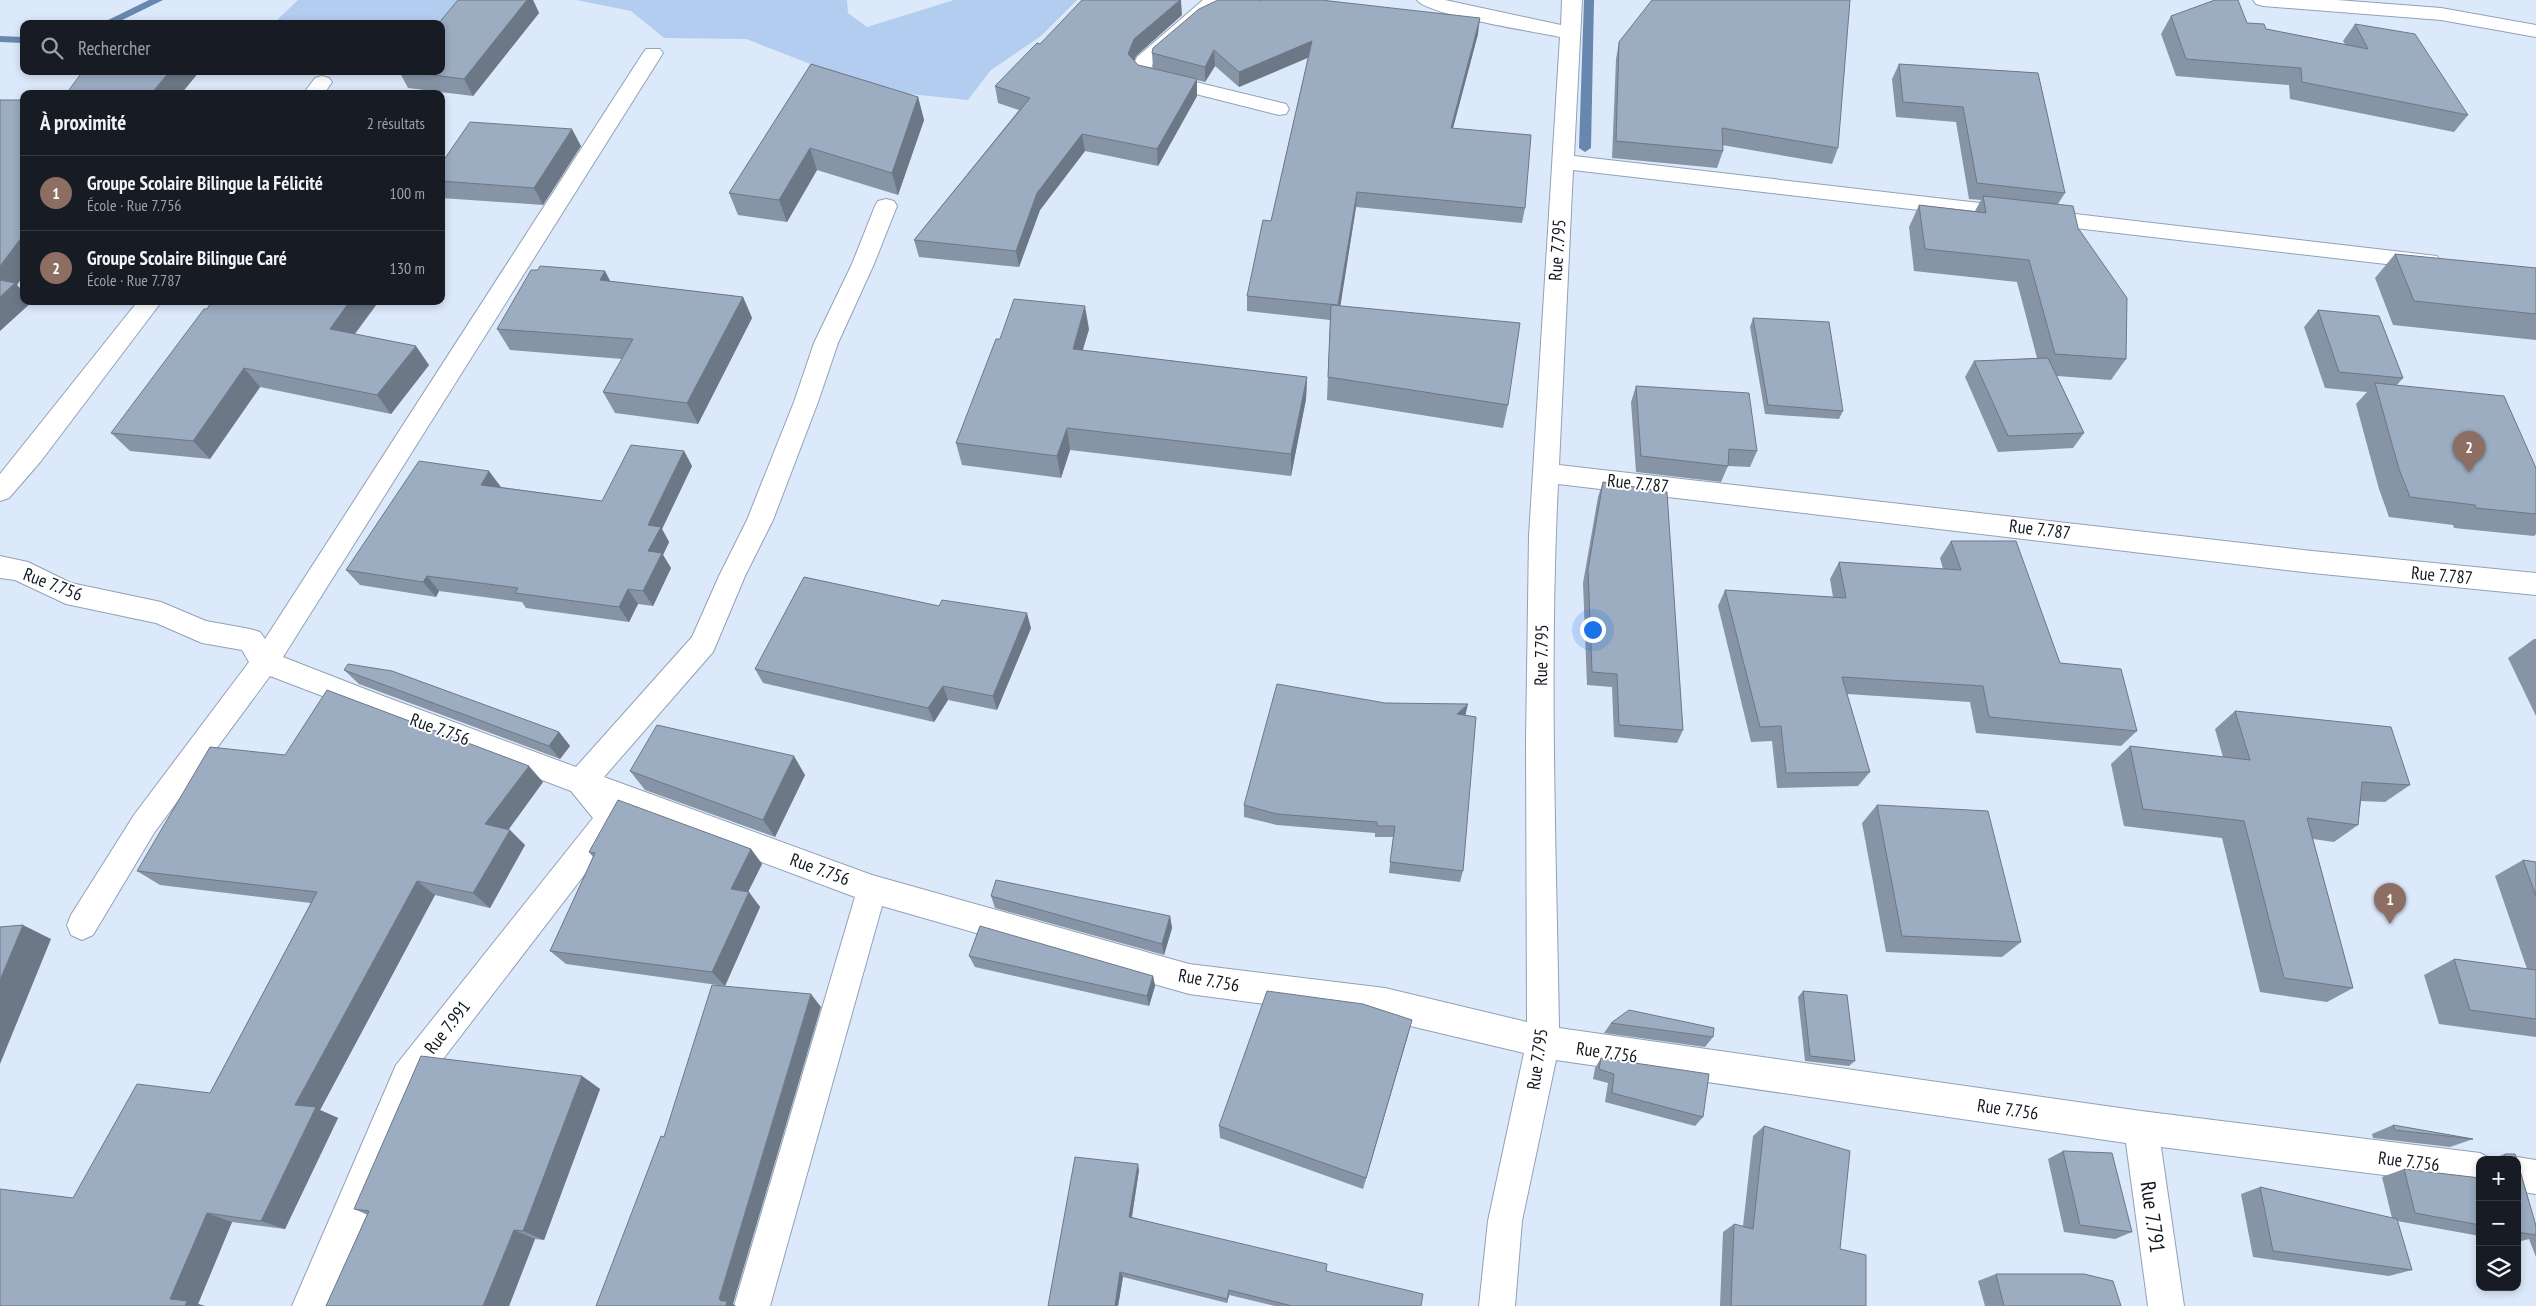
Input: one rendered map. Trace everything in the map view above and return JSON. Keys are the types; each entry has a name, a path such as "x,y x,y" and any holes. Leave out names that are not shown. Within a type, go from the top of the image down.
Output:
{"street":[{"path":"1215,0 1144,62 1141,70 1147,76 1279,109"},
{"path":"1427,0 1449,8 1569,33"},
{"name":"Rue 7.795","path":"1496,1306 1505,1221 1542,1042 1540,740 1544,473 1572,0"},
{"path":"2263,0 2441,14 2536,30"},
{"path":"82,925 144,824 265,662 653,53"},
{"path":"1563,162 2447,263"},
{"path":"582,782 703,644 732,576 760,520 806,402 826,343 863,264 886,206"},
{"path":"0,491 32,454 148,305"},
{"name":"Rue 7.787","path":"1544,473 2312,562 2536,584"},
{"name":"Rue 7.756","path":"0,567 19,570 66,592 161,613 202,632 250,640 265,662 872,889 1189,979 1384,1004 1542,1042 2141,1128 2476,1170"},
{"name":"Rue 7.991","path":"310,1306 408,1077 611,818 582,782"},
{"path":"752,1306 872,889"},
{"name":"Rue 7.791","path":"2141,1128 2166,1306"},
{"path":"2521,1175 2536,1177"}],"shaded area":[{"path":"298,0 484,0 442,20 277,20"},
{"path":"576,0 847,0 848,13 867,27 954,0 1077,0 1041,36 991,70 968,100 880,91 746,39 664,38 631,11"}],"building":[{"path":"458,0 527,0 464,79 434,75 445,75 445,20 441,20"},
{"path":"1082,0 1180,0 1134,39 1128,54 1138,65 1197,79 1157,149 1082,134 1037,193 1016,251 914,240 1030,98 995,86 1037,43 1040,44"},
{"path":"1218,0 1321,0 1480,18 1451,128 1531,135 1525,208 1357,192 1338,305 1247,296 1263,220 1271,221 1312,41 1239,72 1214,50 1205,67 1152,53 1153,48 1199,9"},
{"path":"1652,0 1850,0 1838,148 1722,128 1723,151 1616,141 1619,42"},
{"path":"2215,0 2238,0 2247,23 2264,24 2266,29 2368,49 2355,24 2415,34 2468,115 2302,82 2301,68 2186,59 2171,16"},
{"path":"811,64 918,97 892,173 810,148 779,200 729,193"},
{"path":"1899,64 2038,73 2065,193 1977,183 1963,107 1903,102"},
{"path":"80,75 167,75 154,90 69,90"},
{"path":"0,100 20,100 20,239 0,266"},
{"path":"470,122 572,129 534,188 445,181 445,158"},
{"path":"1983,196 2073,206 2078,228 2127,298 2126,359 2055,354 2029,260 1925,249 1919,205 1986,213"},
{"path":"2395,254 2536,268 2536,314 2414,301"},
{"path":"540,266 605,271 600,280 743,297 687,403 603,392 633,339 497,329 531,270 538,270"},
{"path":"0,280 15,283 0,297"},
{"path":"1014,299 1085,306 1073,349 1307,377 1291,454 1067,428 1057,456 956,443 996,339 1000,339"},
{"path":"210,305 347,305 330,329 416,346 377,395 244,368 193,441 111,433 204,309 207,309"},
{"path":"1331,305 1520,323 1508,405 1328,377"},
{"path":"2318,310 2379,316 2403,378 2339,372"},
{"path":"1753,318 1829,322 1843,411 1768,405"},
{"path":"2048,358 2084,433 2008,436 1974,361"},
{"path":"2375,383 2504,396 2536,468 2536,514 2476,508 2475,505 2410,497 2399,469"},
{"path":"1636,386 1749,393 1757,451 1729,449 1728,466 1641,456"},
{"path":"631,445 684,451 648,525 661,527 648,551 662,553 643,591 628,589 619,607 515,593 518,588 427,576 423,582 346,570 419,461 489,471 481,485 602,501"},
{"path":"1603,482 1667,492 1683,730 1619,725 1617,674 1592,672 1588,569"},
{"path":"1951,541 2016,541 2060,663 2121,669 2137,731 1989,717 1983,686 1842,677 1870,772 1786,773 1781,726 1760,727 1725,590 1846,598 1839,562 1961,570"},
{"path":"804,577 939,606 942,600 1027,613 993,696 943,686 928,708 755,669"},
{"path":"348,664 392,671 559,732 549,746 344,670"},
{"path":"1277,684 1385,703 1468,704 1457,714 1476,717 1463,871 1390,862 1395,826 1377,826 1377,822 1277,814 1244,805"},
{"path":"327,690 529,766 485,824 510,830 473,893 417,881 295,1105 316,1107 261,1221 207,1213 170,1299 187,1301 185,1306 0,1306 0,1189 73,1198 137,1084 210,1093 317,892 137,871 210,747 285,755"},
{"path":"2235,711 2391,727 2410,785 2362,782 2358,825 2307,818 2353,988 2284,978 2244,821 2143,809 2130,746 2250,760"},
{"path":"657,725 794,756 763,820 630,771"},
{"path":"618,800 751,849 731,889 749,892 712,972 550,951 595,853 589,852"},
{"path":"1877,805 1988,811 2021,942 1902,936"},
{"path":"2523,860 2536,862 2536,896"},
{"path":"996,880 1170,916 1162,944 991,896"},
{"path":"23,925 0,980 0,927"},
{"path":"980,926 1153,976 1147,996 969,956"},
{"path":"2454,959 2536,970 2536,1019 2470,1010"},
{"path":"712,985 811,994 719,1299 727,1301 726,1306 596,1306 661,1136 664,1137"},
{"path":"1267,991 1363,1004 1412,1020 1366,1178 1219,1126"},
{"path":"1803,991 1847,995 1855,1061 1810,1056"},
{"path":"1629,1010 1714,1028 1713,1037 1611,1023"},
{"path":"421,1056 582,1076 523,1231 514,1230 483,1306 326,1306 369,1211 354,1209"},
{"path":"1601,1058 1709,1074 1703,1117 1612,1093 1614,1074 1599,1069"},
{"path":"2393,1125 2473,1139 2395,1130"},
{"path":"1764,1126 1850,1151 1840,1249 1866,1255 1866,1306 1731,1306 1734,1224 1753,1229"},
{"path":"2063,1151 2112,1153 2132,1232 2080,1225"},
{"path":"2505,1154 2515,1154 2516,1156 2505,1156"},
{"path":"1075,1157 1138,1164 1129,1217 1327,1264 1326,1271 1423,1294 1421,1306 1292,1306 1229,1290 1227,1299 1120,1272 1115,1306 1048,1306"},
{"path":"2404,1169 2476,1178 2476,1224 2415,1213"},
{"path":"2521,1174 2536,1226 2536,1235 2521,1233"},
{"path":"2260,1187 2397,1219 2412,1270 2273,1251"},
{"path":"1996,1274 2084,1274 2113,1281 2121,1306 2004,1306"}],"waterway":[{"path":"114,20 158,0"},
{"path":"1585,148 1589,0"},
{"path":"0,39 20,40"}],"place":[{"name":"Groupe Scolaire Bilingue Caré","path":"2469,472"},
{"name":"Groupe Scolaire Bilingue la Félicité","path":"2390,924"}]}
